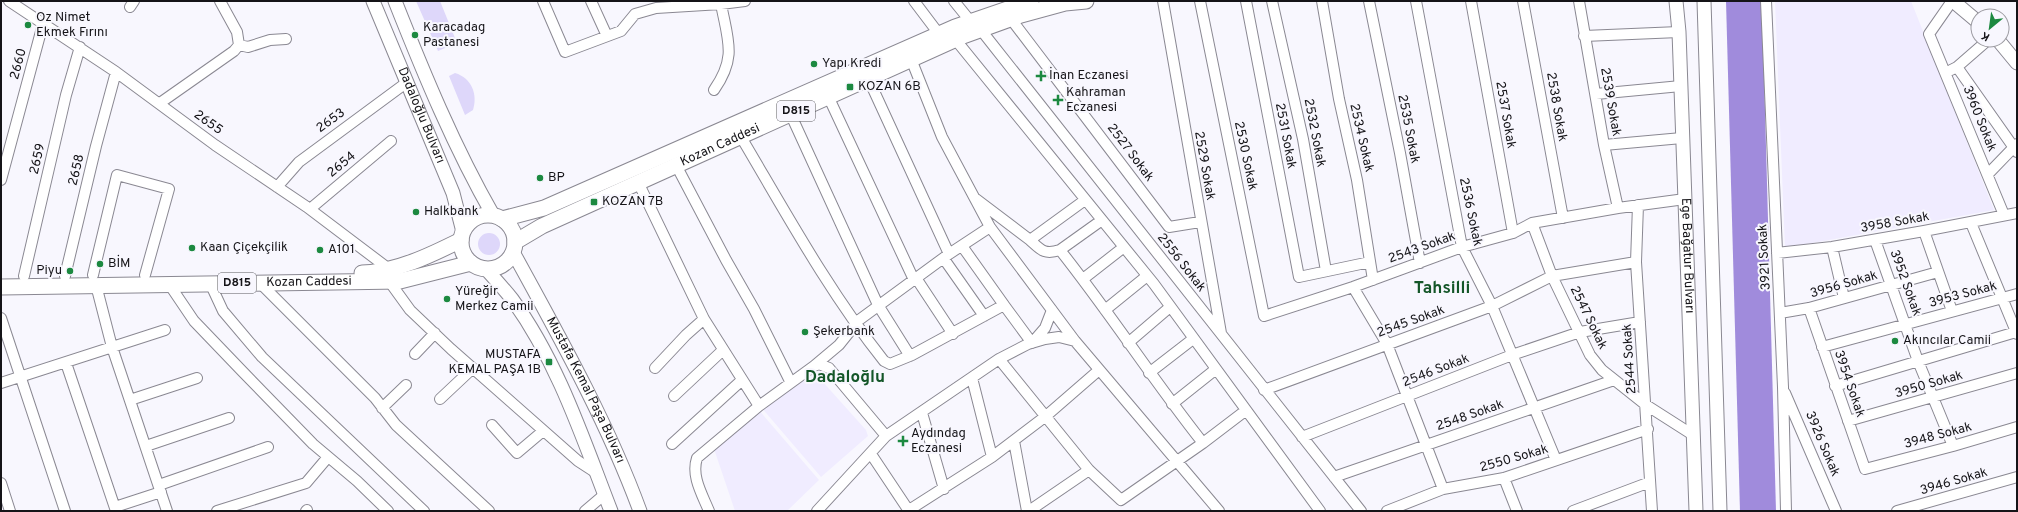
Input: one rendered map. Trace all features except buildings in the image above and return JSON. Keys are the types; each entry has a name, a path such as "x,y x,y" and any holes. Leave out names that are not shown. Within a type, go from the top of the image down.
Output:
{"highway":[{"name":"Kozan Caddesi","path":"514,247 542,226 956,39 1004,10 1031,1"},
{"name":"Kozan Caddesi","path":"1004,10 1086,1"},
{"name":"Kozan Caddesi","path":"497,217 544,208 939,34 976,26"},
{"path":"484,215 497,217 509,225 513,233 514,247 502,264 486,269 471,263 463,252 462,236 468,224 475,218 484,215"},
{"name":"Kozan Caddesi","path":"1,276 65,276 95,280 169,284 260,283 389,275 436,252 462,236"},
{"name":"Kozan Caddesi","path":"1,287 145,275 374,273 389,275 400,281 471,263"}],"main road":[{"name":"Dadaloğlu Bulvarı","path":"372,1 453,193 462,236"},
{"name":"Dadaloğlu Bulvarı","path":"395,1 422,69 472,179 497,217"},
{"name":"Ege Bağatur Bulvarı","path":"1676,1 1679,32 1696,511"},
{"name":"Ege Bağatur Bulvarı","path":"1704,1 1720,511"},
{"path":"1953,1 1970,15"},
{"path":"1964,1 1973,8"},
{"path":"2010,42 2017,50"},
{"path":"2005,48 2017,63"},
{"name":"Mustafa Kemal Paşa Bulvarı","path":"514,247 627,474 640,511"},
{"name":"Mustafa Kemal Paşa Bulvarı","path":"486,269 512,299 536,336 569,405 598,474 611,511"}],"street":[{"name":"2655","path":"9,1 80,47 310,210 389,275"},
{"path":"160,103 234,51 239,45 237,32 220,1"},
{"path":"543,1 565,52 621,31 635,14 652,5 721,4 745,1"},
{"path":"591,1 607,36"},
{"path":"914,1 939,34"},
{"name":"2556 Sokak","path":"954,1 976,26 1361,511"},
{"name":"2529 Sokak","path":"1162,1 1221,335"},
{"name":"2530 Sokak","path":"1200,1 1264,316"},
{"name":"2531 Sokak","path":"1246,1 1299,277 1326,271"},
{"name":"2532 Sokak","path":"1272,1 1302,139 1326,271"},
{"name":"2534 Sokak","path":"1322,1 1339,99 1358,180 1373,280"},
{"name":"2535 Sokak","path":"1368,1 1400,153 1420,263"},
{"name":"2536 Sokak","path":"1416,1 1462,247 1492,306 1556,460"},
{"name":"2537 Sokak","path":"1471,1 1513,233"},
{"name":"2538 Sokak","path":"1523,1 1563,218"},
{"name":"2539 Sokak","path":"1579,1 1604,144 1618,208"},
{"name":"3921 Sokak","path":"1766,1 1778,253 1787,500 1786,511"},
{"name":"3960 Sokak","path":"1953,1 1929,34 2004,215"},
{"path":"714,90 724,75 729,60 730,48 721,4"},
{"name":"2527 Sokak","path":"1004,10 1170,228 1200,222"},
{"name":"2660","path":"1,180 44,24"},
{"path":"1584,36 1679,32"},
{"path":"239,45 248,47 270,40 286,39"},
{"path":"956,39 1147,276 1320,511"},
{"name":"2659","path":"24,276 66,95 80,47"},
{"path":"1946,73 1957,67 1979,48"},
{"path":"911,59 942,137 990,228 1075,341 1219,511"},
{"path":"1957,67 2016,147 1988,174"},
{"name":"2658","path":"65,276 96,146 116,72"},
{"path":"868,78 946,257 984,316"},
{"name":"2653","path":"277,187 299,162 406,83"},
{"path":"1596,94 1681,86"},
{"path":"828,96 915,279 953,334"},
{"path":"790,113 878,306 910,356"},
{"path":"741,137 787,215 856,326 884,361 890,364 910,356 1004,305"},
{"path":"1604,144 1682,138"},
{"name":"2654","path":"310,210 391,141"},
{"path":"676,165 726,260 758,315 790,381"},
{"path":"145,275 169,189 117,175 95,280 112,347 167,511"},
{"path":"638,182 704,319 759,406"},
{"path":"973,196 1042,250 1050,254 1060,250 1102,220"},
{"name":"2543 Sokak","path":"1264,316 1354,287 1462,247 1513,233 1532,223 1618,208 1685,199"},
{"path":"1030,240 1085,200"},
{"name":"2544 Sokak","path":"1638,205 1636,262 1648,429 1652,511"},
{"name":"3958 Sokak","path":"1778,253 1832,247 1875,240 1971,223 2017,213"},
{"name":"2547 Sokak","path":"1532,223 1552,276 1590,355 1602,370 1614,380 1646,405 1693,436"},
{"path":"1835,386 2017,333 1971,223"},
{"path":"708,511 695,476 694,467 697,458 790,381 814,366 839,344 856,326 859,320 946,257 990,228"},
{"path":"1924,231 1952,311"},
{"name":"3952 Sokak","path":"1875,240 1918,361 1953,446"},
{"path":"962,246 1032,343"},
{"path":"1083,279 1124,247"},
{"path":"1832,247 1844,298"},
{"path":"1060,250 1083,279 1172,404 1203,443"},
{"path":"1326,271 1370,262"},
{"name":"2545 Sokak","path":"1264,390 1492,306 1552,276 1636,262"},
{"name":"3956 Sokak","path":"1780,313 1809,308 1938,272"},
{"path":"389,275 401,300 435,334 543,431 578,461 598,474"},
{"path":"1104,310 1147,276"},
{"path":"210,283 223,311 262,357 424,511"},
{"path":"260,283 369,392 396,424 489,511"},
{"path":"169,284 194,321 313,444 388,511"},
{"path":"1354,287 1386,344 1442,489"},
{"name":"3953 Sokak","path":"1822,347 2017,294"},
{"path":"1128,343 1170,306"},
{"name":"3954 Sokak","path":"1809,308 1865,469"},
{"path":"1032,343 1045,328 1052,310"},
{"path":"1,318 65,511"},
{"path":"655,368 686,335 704,319"},
{"name":"2546 Sokak","path":"1302,437 1512,355 1580,332 1640,322"},
{"path":"1,383 165,330"},
{"path":"415,354 435,334"},
{"path":"817,511 886,436 922,413 999,359 1032,343 1059,337 1075,341"},
{"path":"1150,373 1193,338"},
{"path":"674,396 723,350"},
{"path":"999,359 1089,470 1121,500 1178,461 1246,411"},
{"path":"66,363 115,509 160,489 268,447"},
{"path":"814,366 819,364 829,368 886,436"},
{"path":"440,399 472,368"},
{"path":"1172,404 1216,369"},
{"path":"871,454 909,511 1014,441 1046,416 1099,370"},
{"name":"3950 Sokak","path":"1848,421 2017,373"},
{"path":"130,400 197,378"},
{"path":"972,378 992,457"},
{"path":"672,444 742,380"},
{"name":"2548 Sokak","path":"1334,477 1614,380"},
{"path":"382,408 406,385"},
{"name":"3926 Sokak","path":"1783,387 1836,511"},
{"path":"922,413 944,489"},
{"path":"146,446 229,418"},
{"path":"492,425 517,452 543,431"},
{"name":"3948 Sokak","path":"1865,469 1953,446 2017,427"},
{"name":"2550 Sokak","path":"1387,511 1442,489 1504,478 1648,429"},
{"path":"1014,441 1028,511 1089,470"},
{"path":"221,510 306,483 328,457"},
{"name":"3946 Sokak","path":"1897,511 2017,477"},
{"path":"1504,478 1517,511"},
{"path":"1573,511 1650,482"},
{"path":"1,483 10,511"},
{"path":"585,511 605,494"},
{"path":"1787,500 1792,511"}],"shaded area":[{"path":"416,1 440,1 457,43 438,51"},
{"path":"1726,1 1762,1 1776,511 1740,511"},
{"path":"1775,1 1911,1 1994,210 1785,248"},
{"path":"455,73 466,79 474,93 475,99 473,110 465,115 449,76"},
{"path":"485,233 493,233 500,240 500,248 493,255 485,255 478,248 478,240"},
{"path":"814,372 866,430 868,436 821,477 761,407"},
{"path":"758,409 819,480 787,511 735,511 712,443"}],"place":[{"name":"Oz Nimet Ekmek Fırını","path":"28,25"},
{"name":"Karacadag Pastanesi","path":"415,35"},
{"name":"Yapı Kredi","path":"814,64"},
{"name":"İnan Eczanesi","path":"1041,76"},
{"name":"KOZAN 6B","path":"850,87"},
{"name":"Kahraman Eczanesi","path":"1058,100"},
{"name":"BP","path":"540,178"},
{"name":"KOZAN 7B","path":"594,202"},
{"name":"Halkbank","path":"416,212"},
{"name":"Kaan Çiçekçilik","path":"192,248"},
{"name":"A101","path":"320,250"},
{"name":"BİM","path":"100,264"},
{"name":"Piyu","path":"70,271"},
{"name":"Yüreğir Merkez Camii","path":"447,299"},
{"name":"Şekerbank","path":"805,332"},
{"name":"Akıncılar Camii","path":"1895,341"},
{"name":"MUSTAFA KEMAL PAŞA 1B","path":"549,362"},
{"name":"Aydındag Eczanesi","path":"903,441"}],"district":[{"name":"Tahsilli","path":"1442,289"},
{"name":"Dadaloğlu","path":"845,378"}]}
